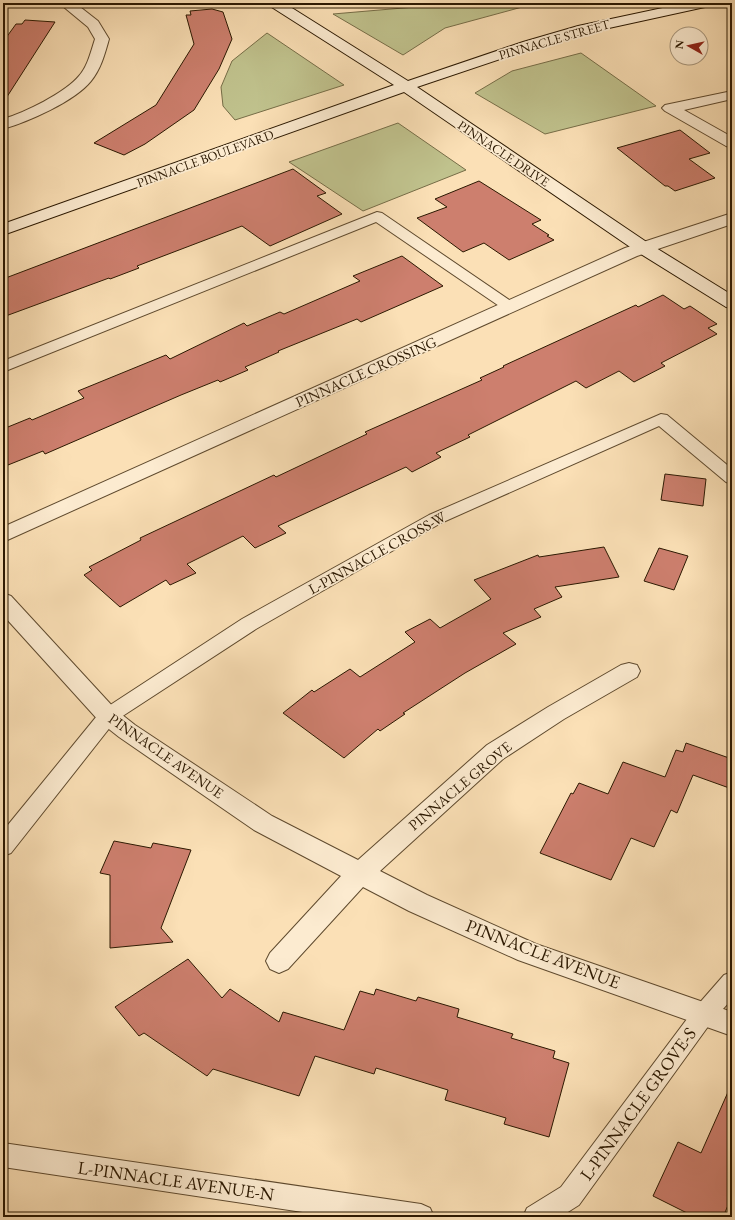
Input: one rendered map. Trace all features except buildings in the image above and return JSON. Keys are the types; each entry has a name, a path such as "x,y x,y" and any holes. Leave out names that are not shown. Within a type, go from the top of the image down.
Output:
{"street":[{"path":"3,124 19,119 58,100 85,79 97,57 102,39 92,24 66,3"},
{"name":"PINNACLE DRIVE","path":"275,3 406,86 642,247 732,303"},
{"name":"PINNACLE STREET","path":"406,86 528,44 583,29 705,3"},
{"name":"PINNACLE BOULEVARD","path":"3,230 406,86"},
{"path":"732,95 670,108 732,143"},
{"name":"PINNACLE CROSSING","path":"3,535 642,247 732,218"},
{"name":"PINNACLE AVENUE","path":"3,601 108,716 126,731 263,823 359,874 418,903 527,952 732,1024"},
{"name":"PINNACLE GROVE","path":"359,874 495,752 556,713 629,671"},
{"path":"279,961 359,874"}],"lane":[{"path":"3,367 378,216 510,307"},
{"name":"L-PINNACLE CROSS-W","path":"3,847 108,716 249,624 435,519 661,419 732,478"},
{"name":"L-PINNACLE GROVE-S","path":"536,1217 570,1196 704,1014 732,982"},
{"name":"L-PINNACLE AVENUE-N","path":"3,1155 421,1217"}],"green space":[{"path":"461,3 537,3 445,28 403,55 333,14"},
{"path":"267,33 344,85 235,120 223,106 221,87 232,61"},
{"path":"581,53 656,106 545,134 475,93 512,71"},
{"path":"398,123 466,170 363,211 289,162"}]}
